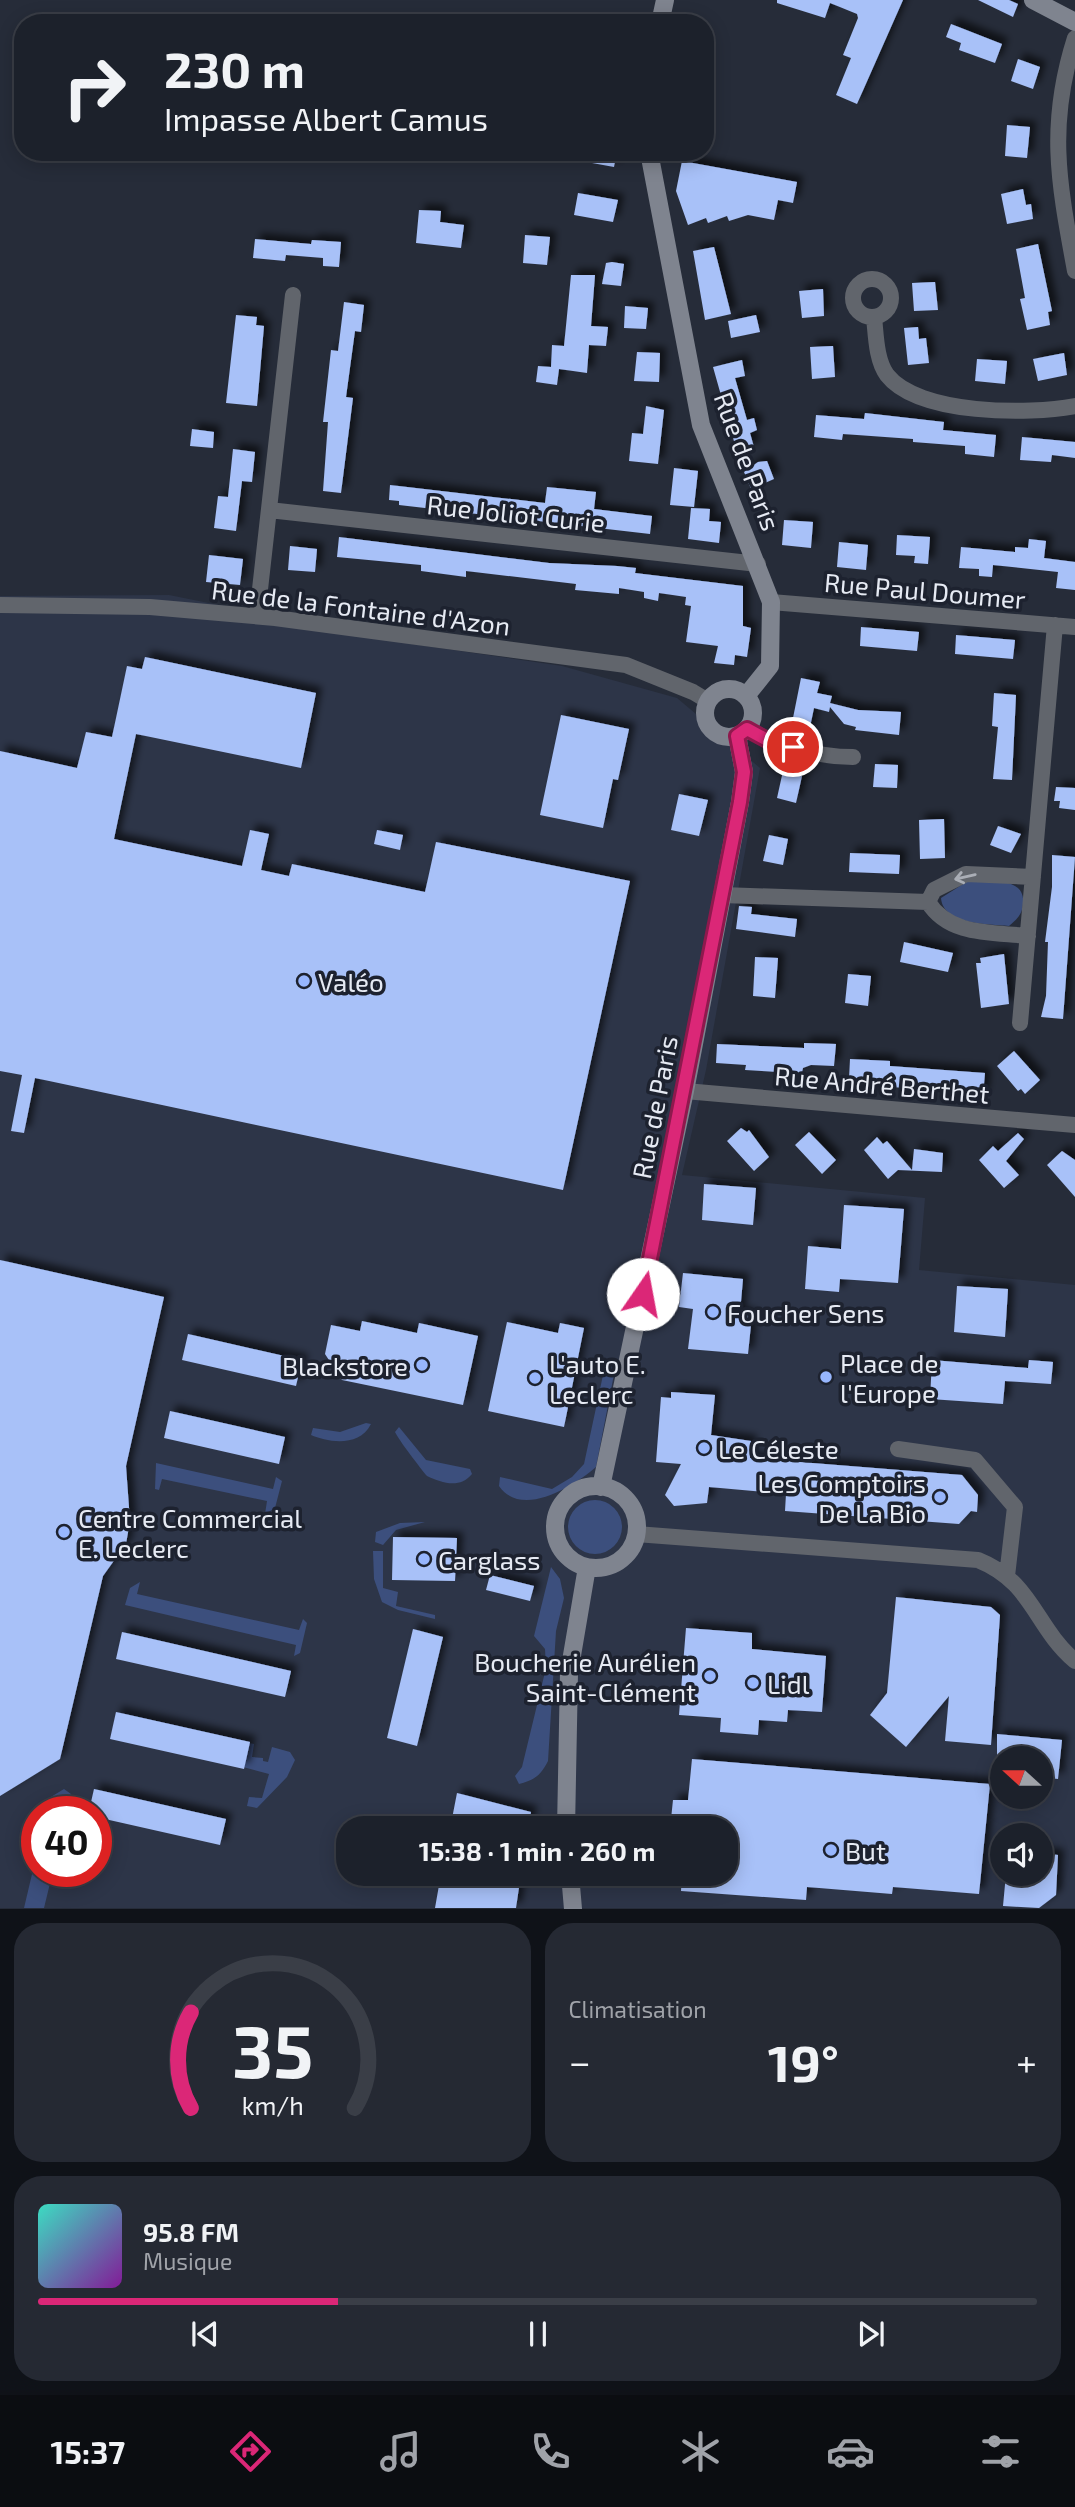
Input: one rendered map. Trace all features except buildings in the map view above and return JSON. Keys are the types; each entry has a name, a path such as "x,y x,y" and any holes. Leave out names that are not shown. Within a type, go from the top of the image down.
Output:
{"street":[{"path":"1033,0 1075,22"},
{"path":"1075,38 1062,93 1056,151 1058,178 1075,271"},
{"name":"Rue de Paris","path":"651,161 701,425 771,602 770,666 746,696"},
{"path":"257,617 293,295"},
{"path":"874,317 882,365 895,383 906,390 966,407 1000,411 1036,413 1075,406"},
{"name":"Rue Joliot Curie","path":"269,510 758,564"},
{"name":"Rue Paul Doumer","path":"771,602 1075,627"},
{"name":"Rue de la Fontaine d'Azon","path":"0,605 150,607 257,617 626,665 693,692 708,701"},
{"path":"1020,1023 1055,625"},
{"path":"742,733 752,709 746,696 726,690 708,701 705,717 713,732 728,738 742,733 839,757 853,757"},
{"name":"Rue de Paris","path":"601,1487 685,1091 722,895 744,772 742,733"},
{"path":"928,902 934,890 966,874 1033,877"},
{"path":"722,895 928,902"},
{"path":"928,902 936,915 963,930 1028,936"},
{"name":"Rue André Berthet","path":"685,1091 1075,1125"},
{"path":"898,1449 975,1460 1015,1507 1007,1576"},
{"path":"601,1487 614,1491 632,1509 636,1534 624,1557 600,1568 586,1567 566,1556 559,1546 555,1522 566,1499 576,1491 601,1487"},
{"path":"636,1534 978,1560 1007,1576 1028,1596 1047,1631 1075,1661"},
{"path":"566,1816 569,1673 586,1567"},
{"path":"571,1886 573,1909"}],"shaded area":[{"path":"169,595 412,644 562,666 677,698 760,768 706,1070 682,1175 925,1198 919,1270 1075,1285 1075,1908 0,1908 0,596"},
{"path":"971,879 1005,882 1019,889 1023,904 1017,919 1009,926 990,925 958,918 950,913 941,898"},
{"path":"606,1361 616,1364 596,1467 575,1483 548,1496 521,1500 509,1495 499,1486 500,1477 552,1489 572,1477 584,1464"},
{"path":"366,1423 371,1424 366,1432 351,1440 325,1440 311,1435 313,1428 340,1432"},
{"path":"399,1427 426,1460 470,1469 472,1474 456,1483 427,1476 397,1436 395,1432"},
{"path":"156,1463 273,1489 276,1477 282,1481 275,1508 265,1514 267,1501 162,1479 159,1490 155,1489"},
{"path":"595,1500 614,1508 622,1527 614,1546 595,1554 576,1546 568,1527 576,1508"},
{"path":"425,1522 396,1530 383,1545 375,1542 376,1532 400,1523"},
{"path":"373,1551 383,1551 383,1588 398,1592 396,1606 435,1615 435,1619 398,1610 382,1602 374,1579"},
{"path":"551,1567 560,1579 564,1598 556,1631 548,1761 537,1776 519,1784 515,1776 522,1767 546,1668 545,1649 534,1636"},
{"path":"140,1582 137,1594 299,1630 303,1619 307,1623 300,1653 294,1656 296,1645 125,1605 130,1588"},
{"path":"249,1743 254,1744 252,1757 263,1758 263,1761 268,1762 272,1747 290,1752 295,1760 287,1777 257,1808 247,1806 249,1797 262,1798 269,1774 243,1767"},
{"path":"64,1789 71,1794 71,1796 52,1796"},
{"path":"29,1887 49,1887 44,1908 24,1908"}],"place":[{"name":"Valéo","path":"304,981"},
{"name":"Foucher Sens","path":"713,1312"},
{"name":"Blackstore","path":"422,1365"},
{"name":"Place de l'Europe","path":"826,1377"},
{"name":"L'auto E. Leclerc","path":"535,1378"},
{"name":"Le Céleste","path":"704,1448"},
{"name":"Les Comptoirs De La Bio","path":"940,1497"},
{"name":"Centre Commercial E. Leclerc","path":"64,1532"},
{"name":"Carglass","path":"424,1559"},
{"name":"Boucherie Aurélien Saint-Clément","path":"710,1676"},
{"name":"Lidl","path":"753,1683"},
{"name":"But","path":"831,1850"}],"route":[{"path":"643,1294 740,802 744,772 737,736 747,729 771,742 793,747"}]}
